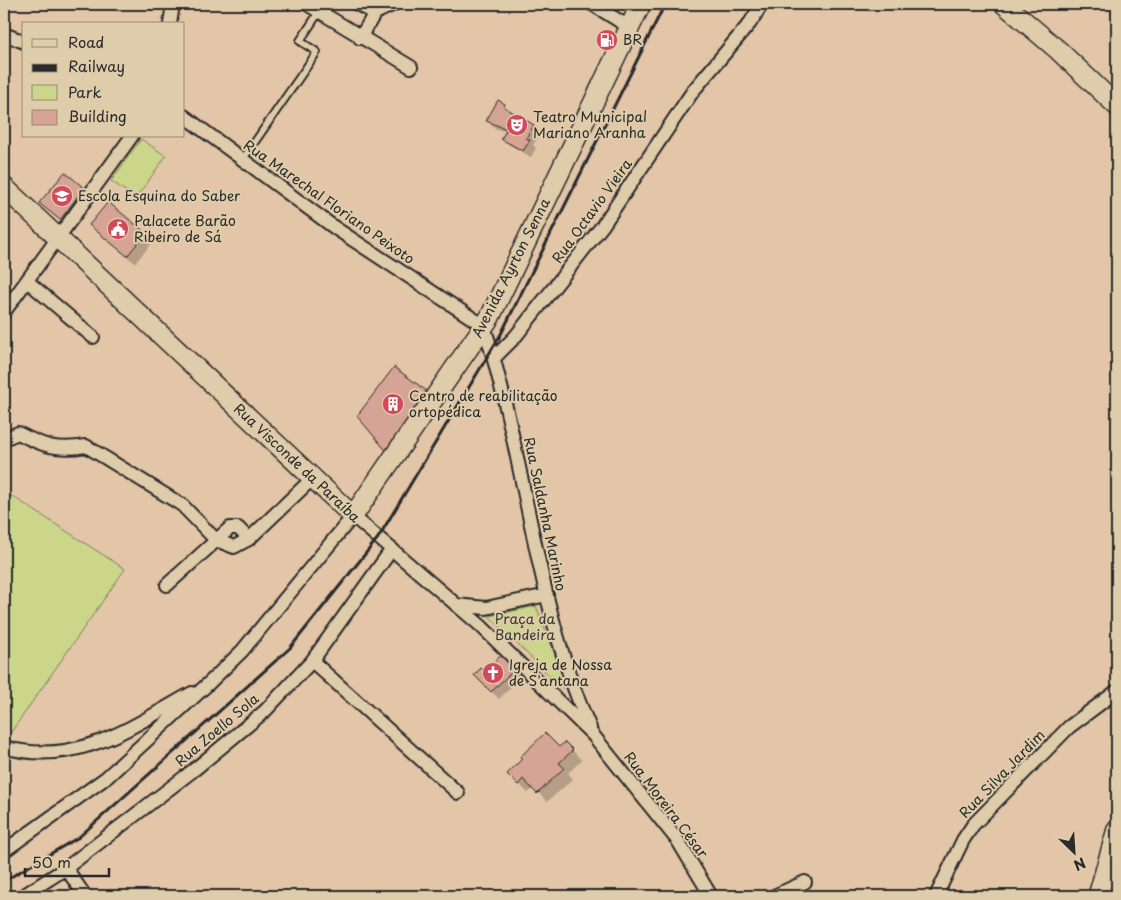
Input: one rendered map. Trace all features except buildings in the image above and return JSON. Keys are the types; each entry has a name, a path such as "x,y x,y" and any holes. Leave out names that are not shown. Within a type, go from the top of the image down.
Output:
{"main road":[{"name":"Avenida Ayrton Senna","path":"353,516 484,326 641,4"},
{"path":"1004,4 1058,50 1117,106"},
{"name":"Rua Visconde da Paraíba","path":"4,187 353,516"},
{"path":"1098,896 1117,829"}],"street":[{"path":"170,22 173,4"},
{"path":"357,4 375,13"},
{"path":"360,38 375,13 394,4"},
{"path":"592,4 629,27"},
{"name":"Rua Octavio Vieira","path":"494,358 514,337 603,225 693,91 750,23 762,4"},
{"path":"311,6 360,38 411,67"},
{"path":"4,34 22,41"},
{"name":"Rua Marechal Floriano Peixoto","path":"185,117 335,228 484,326"},
{"path":"4,312 131,138"},
{"path":"28,281 93,337"},
{"name":"Rua Saldanha Marinho","path":"484,326 494,358 547,595 568,673 593,735"},
{"path":"4,439 18,433 44,446 68,449 86,446 182,505 216,540 234,547 249,539 313,478"},
{"path":"4,850 107,777 209,683 242,651 353,516"},
{"name":"Rua Visconde da Paraíba","path":"353,516 481,626 593,735"},
{"path":"167,585 233,527 238,528 249,539"},
{"name":"Rua Zoello Sola","path":"22,896 66,868 195,769 265,711 312,661 392,548"},
{"path":"456,605 486,608 547,595"},
{"path":"481,626 481,618 486,608"},
{"path":"312,661 458,793"},
{"path":"4,747 53,751 89,747 106,741 209,683"},
{"name":"Rua Silva Jardim","path":"936,896 963,840 974,825 1069,727 1116,693"},
{"name":"Rua Moreira César","path":"593,735 678,841 711,896"},
{"path":"66,868 85,896"},
{"path":"774,896 805,882"}],"lane":[{"path":"243,159 316,52 300,41 311,6"}],"green space":[{"path":"141,139 166,156 136,198 111,181"},
{"path":"4,491 125,569 7,738 4,736"},
{"name":"Praça da Bandeira","path":"536,606 564,678 566,686 562,688 489,616"}],"railway":[{"path":"4,881 79,837 290,648 378,538 501,334 665,4"}],"place":[{"name":"BR","path":"607,40"},
{"name":"Teatro Municipal Mariano Aranha","path":"517,125"},
{"name":"Escola Esquina do Saber","path":"62,196"},
{"name":"Palacete Barão Ribeiro de Sá","path":"118,229"},
{"name":"Centro de reabilitação ortopédica","path":"393,404"},
{"name":"Igreja de Nossa de S'antana","path":"493,673"}]}
